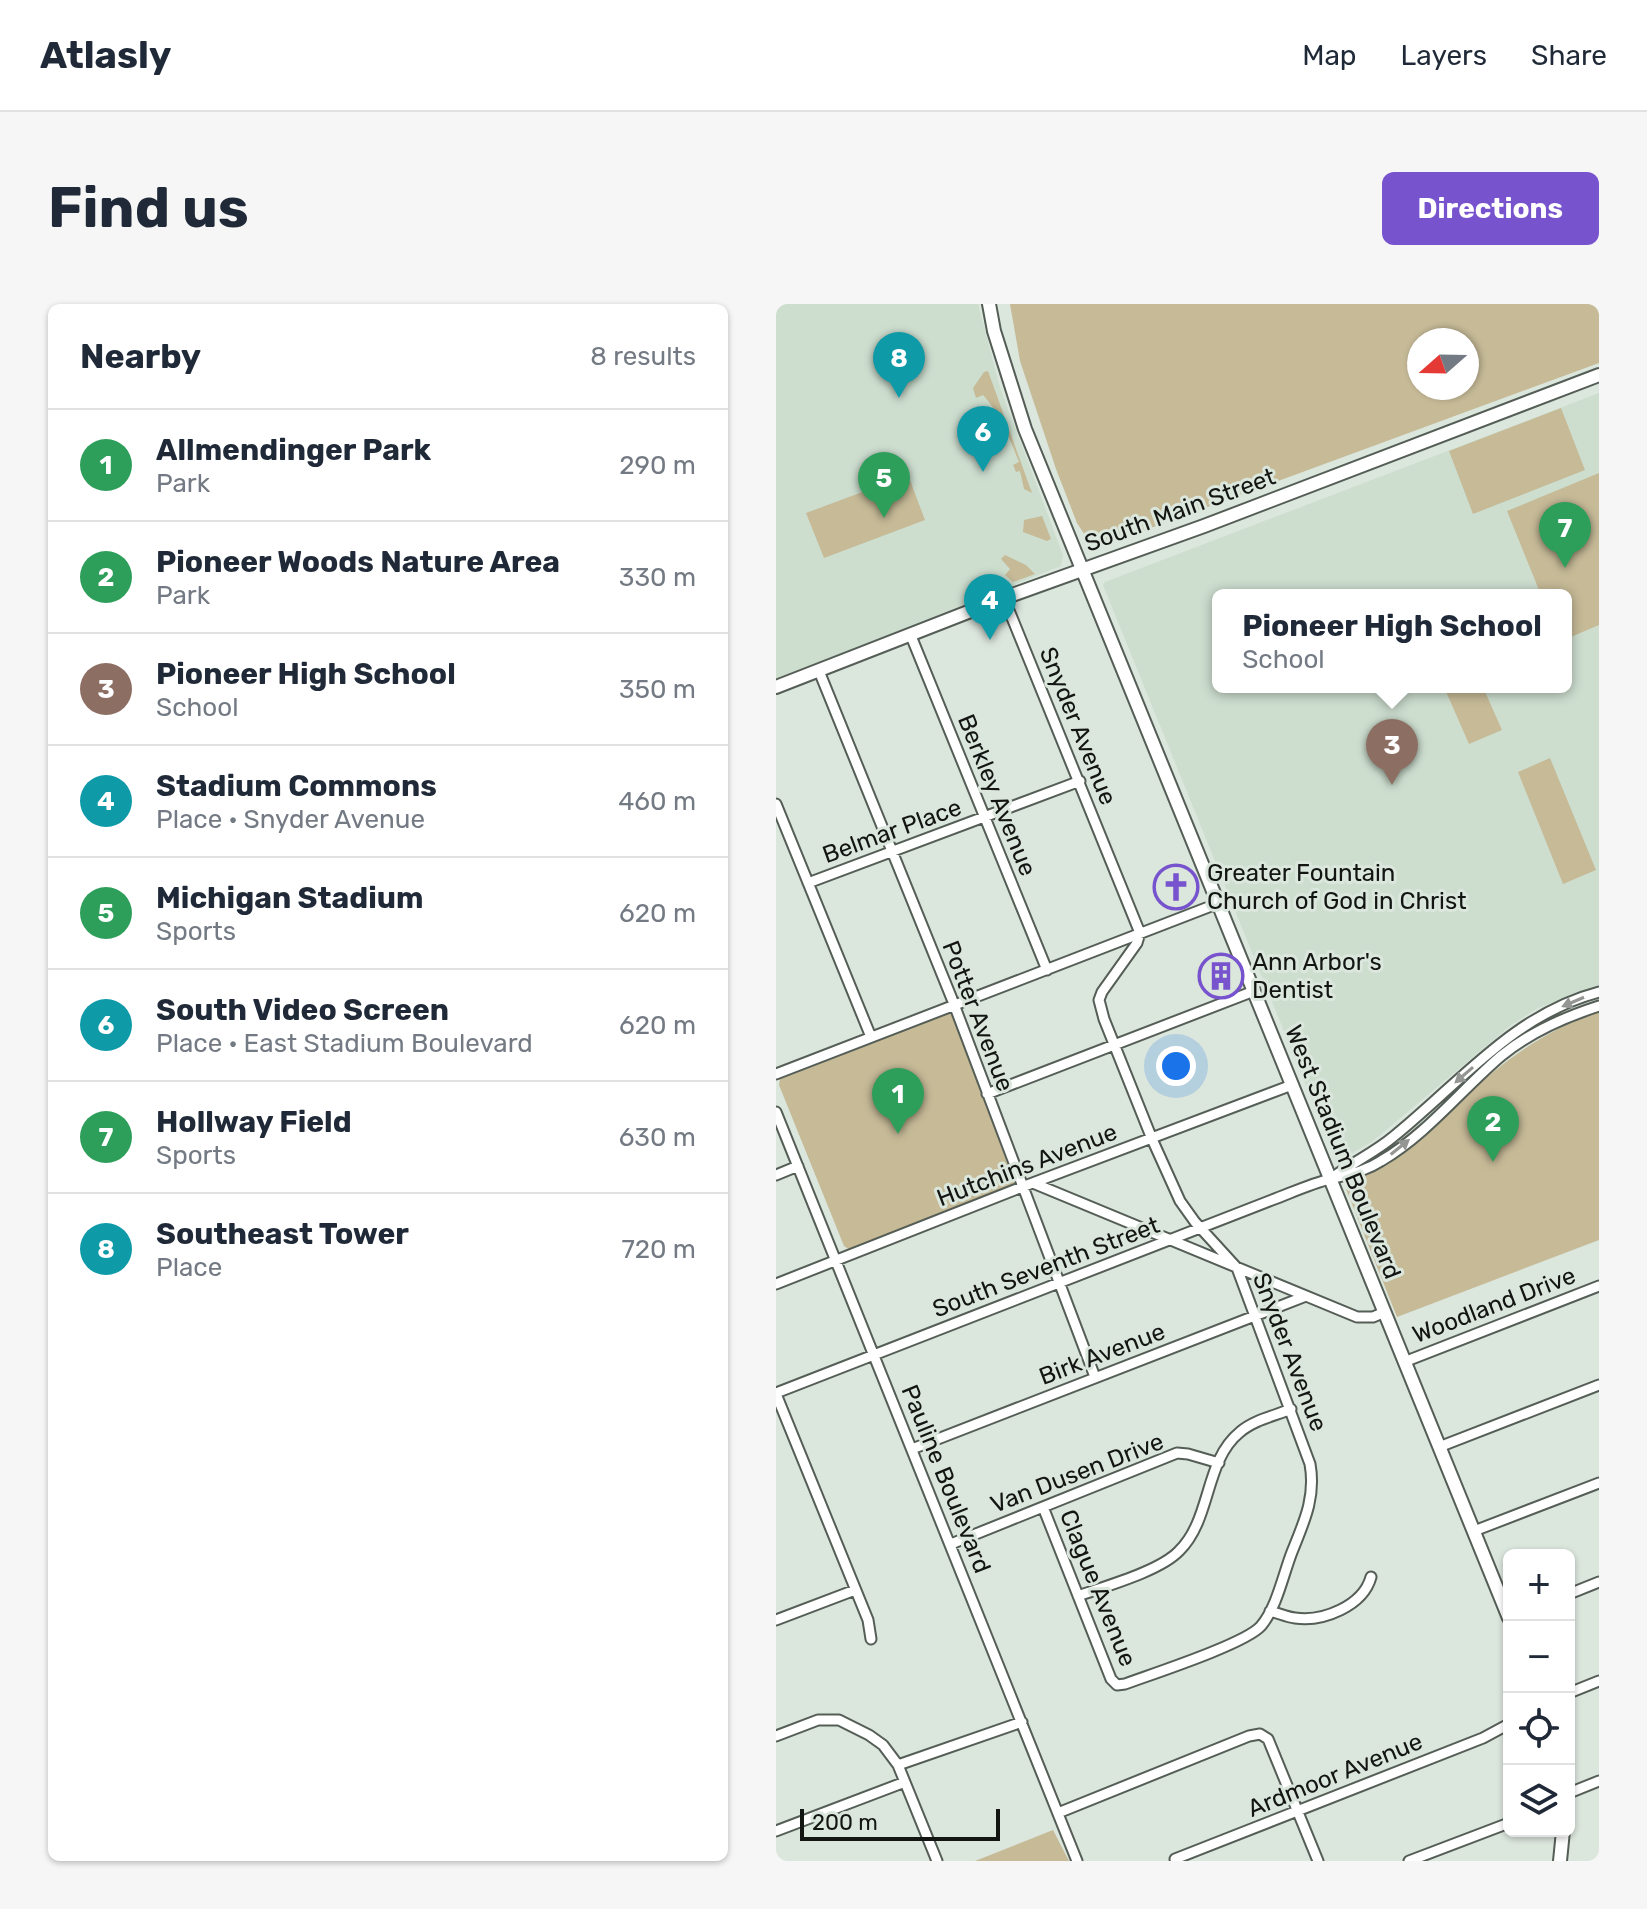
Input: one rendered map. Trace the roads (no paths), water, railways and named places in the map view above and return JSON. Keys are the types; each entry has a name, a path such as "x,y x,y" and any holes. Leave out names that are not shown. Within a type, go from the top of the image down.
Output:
{"main road":[{"name":"West Stadium Boulevard","path":"989,304 994,331 1025,429 1503,1602"},
{"name":"South Main Street","path":"776,687 1599,375"},
{"path":"1560,1861 1562,1837"}],"street":[{"name":"Snyder Avenue","path":"1004,598 1140,933 1137,943 1099,1000 1114,1045 1180,1201 1237,1268 1310,1464 1313,1493 1270,1611"},
{"name":"Berkley Avenue","path":"911,636 1047,970"},
{"name":"Potter Avenue","path":"819,671 987,1094 1028,1185 1059,1284 1095,1377"},
{"name":"Belmar Place","path":"808,883 1080,781"},
{"path":"776,804 871,1037"},
{"path":"776,1074 1219,903"},
{"path":"987,1094 1254,991"},
{"name":"South Seventh Street","path":"1330,1179 1393,1137 1512,1033 1548,1012 1599,992"},
{"name":"South Seventh Street","path":"776,1394 1169,1240 1330,1179 1352,1175 1383,1160 1435,1118 1503,1055 1537,1033 1599,1006"},
{"name":"Hutchins Avenue","path":"776,1284 1292,1085"},
{"name":"Pauline Boulevard","path":"776,1112 1077,1861"},
{"path":"776,1175 798,1166"},
{"path":"1028,1185 1357,1317 1373,1317 1385,1312"},
{"name":"Woodland Drive","path":"1404,1362 1599,1286"},
{"name":"Birk Avenue","path":"912,1449 1306,1296"},
{"path":"1439,1447 1599,1385"},
{"path":"776,1394 868,1620 871,1639"},
{"path":"1078,1596 1162,1564 1178,1553 1198,1524 1219,1463 1238,1433 1252,1424 1291,1409"},
{"name":"Van Dusen Drive","path":"951,1544 1177,1453 1219,1463"},
{"path":"1474,1531 1599,1483"},
{"name":"Clague Avenue","path":"1043,1507 1107,1671 1117,1685 1249,1635 1260,1627 1270,1611"},
{"path":"1270,1611 1295,1618 1317,1618 1337,1612 1363,1593 1371,1577"},
{"path":"1575,1592 1599,1582"},
{"path":"776,1620 855,1590"},
{"path":"1575,1691 1599,1681"},
{"path":"776,1736 818,1720 839,1720 876,1740 892,1754 898,1765 937,1861"},
{"path":"898,1765 1022,1722"},
{"name":"Ardmoor Avenue","path":"1175,1859 1483,1738 1503,1727"},
{"path":"1058,1813 1260,1734 1268,1739 1318,1861"},
{"path":"1575,1791 1599,1781"},
{"path":"776,1831 905,1782"},
{"path":"1409,1861 1503,1825"}],"place":[{"name":"Southeast Tower","path":"899,398"},
{"name":"South Video Screen","path":"983,472"},
{"name":"Michigan Stadium","path":"884,518"},
{"name":"Hollway Field","path":"1565,568"},
{"name":"Stadium Commons","path":"990,640"},
{"name":"Pioneer High School","path":"1392,785"},
{"name":"Greater Fountain Church of God in Christ","path":"1176,887"},
{"name":"Ann Arbor's Dentist","path":"1221,976"},
{"name":"Allmendinger Park","path":"898,1134"},
{"name":"Pioneer Woods Nature Area","path":"1493,1162"}]}
